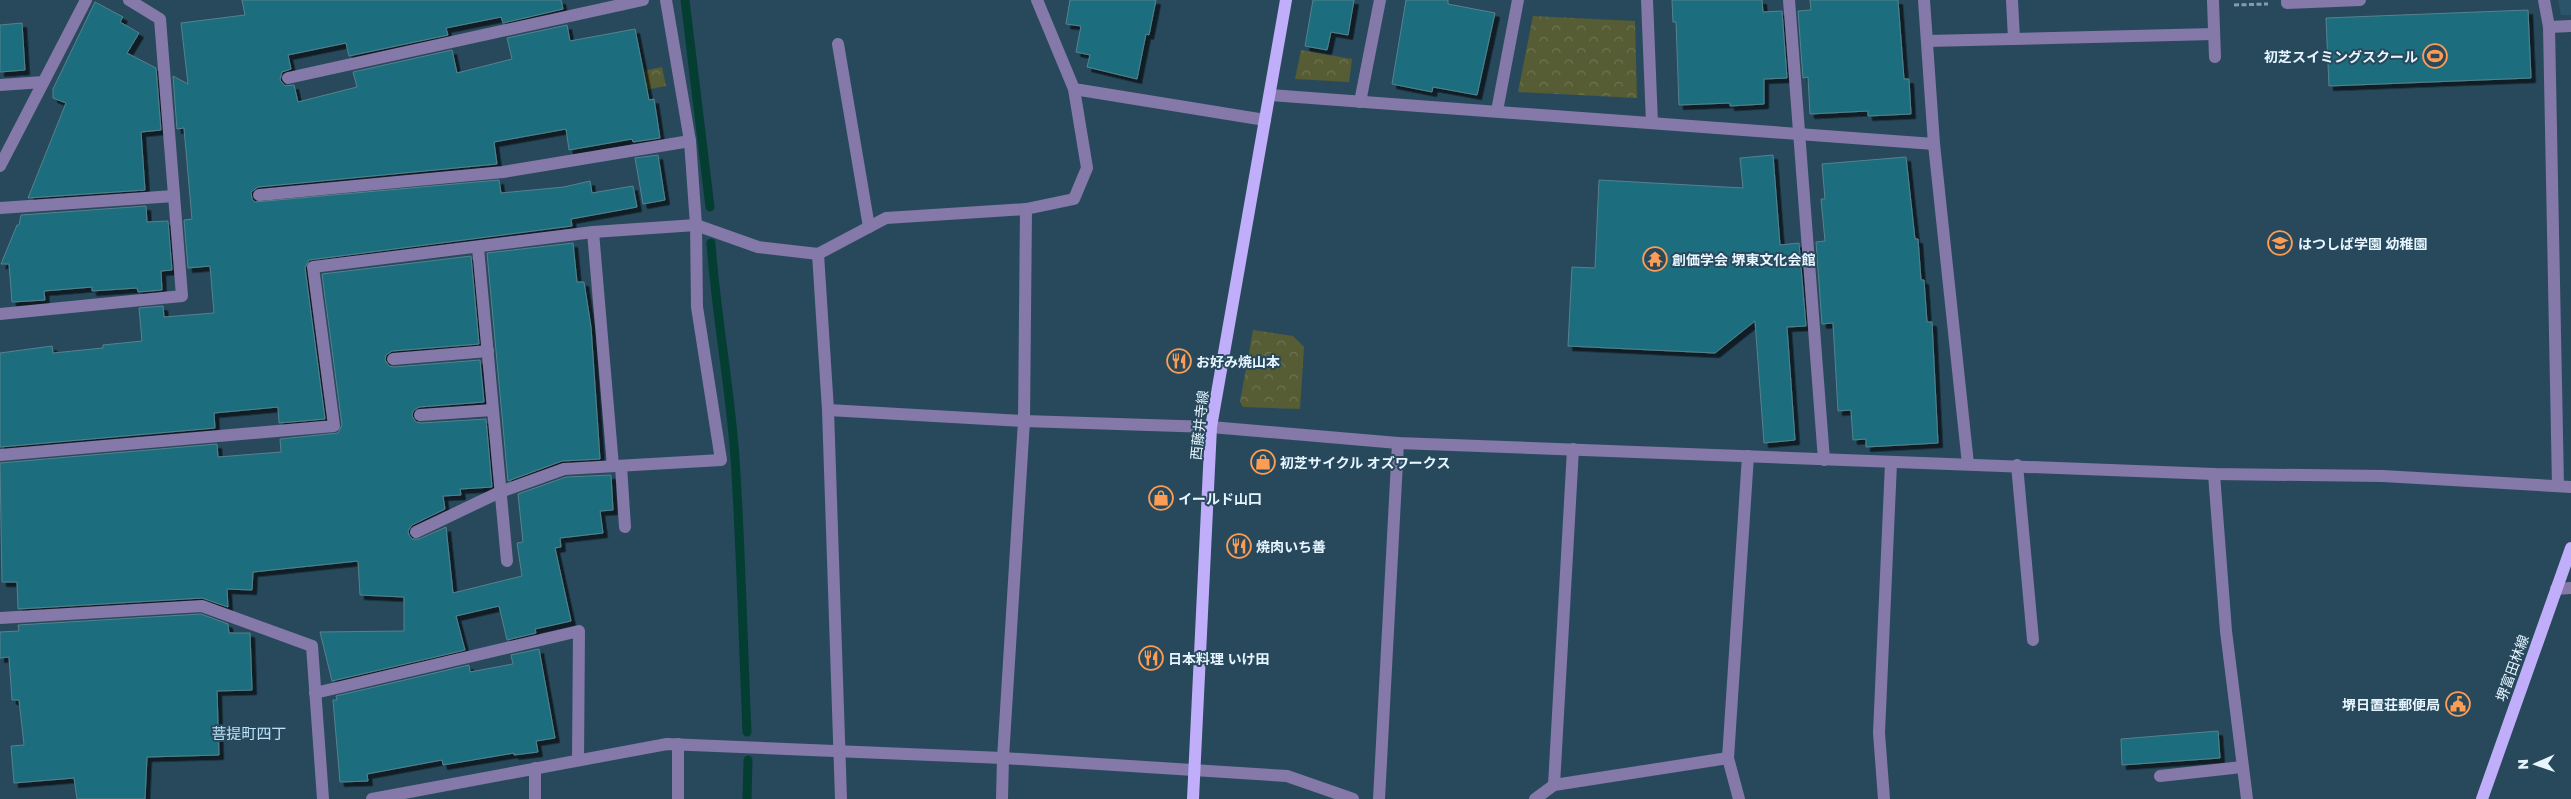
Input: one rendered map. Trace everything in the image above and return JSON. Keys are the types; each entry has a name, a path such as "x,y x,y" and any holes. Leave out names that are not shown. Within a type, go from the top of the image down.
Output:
{"main road":[{"name":"西藤井寺線","path":"1192,799 1211,427 1286,0"},
{"name":"堺富田林線","path":"2482,799 2571,548"}],"street":[{"path":"0,166 86,0"},
{"path":"0,314 182,296 160,19 129,0"},
{"path":"288,78 643,0"},
{"path":"416,532 500,492 564,469 721,460 698,307 696,225 690,141 666,0"},
{"path":"0,455 334,426 313,268 593,232 696,225 758,247 818,254 886,218 1026,209 1074,199 1086,168 1074,89 1037,0"},
{"path":"1360,102 1380,0"},
{"path":"1496,112 1518,0"},
{"path":"1647,0 1652,123"},
{"path":"1789,0 1824,460"},
{"path":"1924,0 1934,144 1968,464"},
{"path":"2012,0 2014,39"},
{"path":"2287,1 2360,0"},
{"path":"2544,0 2549,27 2558,486"},
{"path":"2213,4 2215,57"},
{"path":"2549,27 2571,26"},
{"path":"1927,41 2214,34"},
{"path":"838,44 869,227"},
{"path":"0,84 43,82"},
{"path":"1074,89 1265,120"},
{"path":"1270,95 1934,144"},
{"path":"259,195 503,172 690,141"},
{"path":"0,208 174,196"},
{"path":"1002,799 1024,421 1026,209"},
{"path":"593,232 625,527"},
{"path":"478,248 507,561"},
{"path":"818,254 828,410 841,799"},
{"path":"394,359 488,351"},
{"path":"420,415 492,410"},
{"path":"828,410 1024,421 1211,427 1398,443 1891,463 2017,465 2214,474 2383,476 2571,487"},
{"path":"1379,799 1398,443"},
{"path":"1554,785 1573,449"},
{"path":"1739,799 1728,758 1748,456"},
{"path":"1884,799 1879,733 1891,463"},
{"path":"2017,465 2033,640"},
{"path":"2214,474 2226,632 2247,799"},
{"path":"2556,589 2571,588"},
{"path":"0,618 202,606 312,646 323,799"},
{"path":"315,694 579,631 578,760"},
{"path":"372,799 578,760 668,744 678,744 1003,758 1287,776 1353,799"},
{"path":"678,744 678,799"},
{"path":"1535,799 1554,785 1728,758"},
{"path":"2160,776 2242,767"},
{"path":"535,768 536,799"}],"path":[{"path":"2213,4 2287,1"}],"shaded area":[{"path":"2558,0 2571,0 2571,15 2561,15"}],"green space":[{"path":"1533,16 1635,21 1637,98 1518,92"},
{"path":"1301,50 1352,59 1349,82 1295,79"},
{"path":"662,67 666,86 592,100 589,82"},
{"path":"1253,330 1293,336 1304,347 1300,409 1243,407 1240,402"}],"building":[{"path":"242,0 561,0 563,9 503,23 501,17 446,28 448,35 349,56 346,43 288,55 291,69 282,72 280,80 285,86 294,85 298,102 357,87 353,72 452,50 457,73 512,59 507,38 567,25 570,41 635,29 649,100 654,99 660,138 633,142 632,139 569,150 566,129 494,142 497,164 258,187 251,192 252,199 255,202 499,180 501,193 564,187 590,181 592,193 633,186 637,207 571,219 572,226 309,260 305,268 325,419 279,423 278,407 214,413 215,428 0,447 0,353 52,346 53,353 103,348 103,345 142,341 139,308 163,306 164,317 214,313 210,266 188,268 184,220 192,219 184,128 177,129 173,76 188,84 181,23 245,15"},
{"path":"1070,0 1156,0 1149,35 1146,34 1137,79 1087,67 1090,55 1076,52 1081,26 1066,24"},
{"path":"1313,0 1354,0 1348,35 1331,32 1327,50 1305,46"},
{"path":"1406,0 1448,0 1448,4 1495,13 1477,95 1433,87 1432,92 1392,84"},
{"path":"1672,0 1762,0 1763,12 1782,11 1787,78 1764,79 1764,104 1730,106 1730,103 1679,105 1676,22 1673,22"},
{"path":"1810,0 1898,0 1904,79 1909,79 1911,114 1868,116 1868,111 1810,114 1808,77 1803,78 1798,11 1811,10"},
{"path":"95,2 123,17 120,22 139,33 127,53 156,68 161,130 141,132 145,190 28,198 66,103 53,98 53,89"},
{"path":"2528,10 2531,78 2329,86 2326,18"},
{"path":"22,23 25,70 0,72 0,25"},
{"path":"658,155 665,200 643,204 635,158"},
{"path":"1773,155 1780,245 1799,243 1806,326 1787,327 1795,440 1764,443 1755,321 1715,353 1568,346 1572,267 1595,268 1599,180 1743,188 1740,158"},
{"path":"1906,157 1915,239 1918,239 1921,280 1924,280 1927,322 1932,322 1938,443 1866,447 1866,439 1853,440 1851,410 1838,411 1833,323 1822,324 1816,242 1825,241 1821,199 1825,199 1822,164"},
{"path":"146,206 147,222 168,221 172,270 161,271 162,290 138,292 137,288 92,291 92,287 44,291 45,300 12,302 9,264 1,264 17,225 19,225 21,215"},
{"path":"573,243 577,282 584,282 591,327 600,459 562,461 508,481 487,253"},
{"path":"471,256 479,344 392,351 386,355 385,360 389,366 394,367 480,360 484,402 419,407 413,411 412,416 416,422 421,423 486,419 492,487 460,489 461,495 443,496 445,509 412,525 408,531 409,535 412,539 419,539 446,527 453,593 522,576 517,543 523,542 518,494 566,477 611,475 613,510 600,511 603,533 560,538 561,547 555,548 571,621 535,629 536,633 507,640 499,606 456,616 465,650 332,681 320,632 404,631 404,597 360,595 358,561 253,572 252,590 227,589 228,607 202,598 18,609 17,582 2,582 0,463 217,444 218,457 281,452 280,439 338,433 342,425 322,274"},
{"path":"201,614 228,624 229,633 250,633 252,690 217,691 219,755 147,757 145,799 77,799 74,778 14,783 11,746 24,745 19,700 12,700 9,657 0,658 0,632 19,631 18,625"},
{"path":"539,649 555,738 536,741 538,752 514,755 514,753 443,765 442,760 367,774 368,781 340,782 333,700 337,700 336,696 469,665 470,672 513,664 511,655"},
{"path":"2218,731 2220,758 2122,765 2121,739"}],"waterway":[{"path":"685,0 710,207"},
{"path":"711,243 735,458 747,732"},
{"path":"747,799 748,760"}],"place":[{"name":"初芝スイミングスクール","path":"2435,56"},
{"name":"はつしば学園 幼稚園","path":"2280,243"},
{"name":"創価学会 堺東文化会館","path":"1655,259"},
{"name":"お好み焼山本","path":"1179,361"},
{"name":"初芝サイクル オズワークス","path":"1263,462"},
{"name":"イールド山口","path":"1161,498"},
{"name":"焼肉いち善","path":"1239,546"},
{"name":"日本料理 いけ田","path":"1151,658"},
{"name":"堺日置荘郵便局","path":"2458,704"}],"district":[{"name":"菩提町四丁","path":"249,733"}]}
